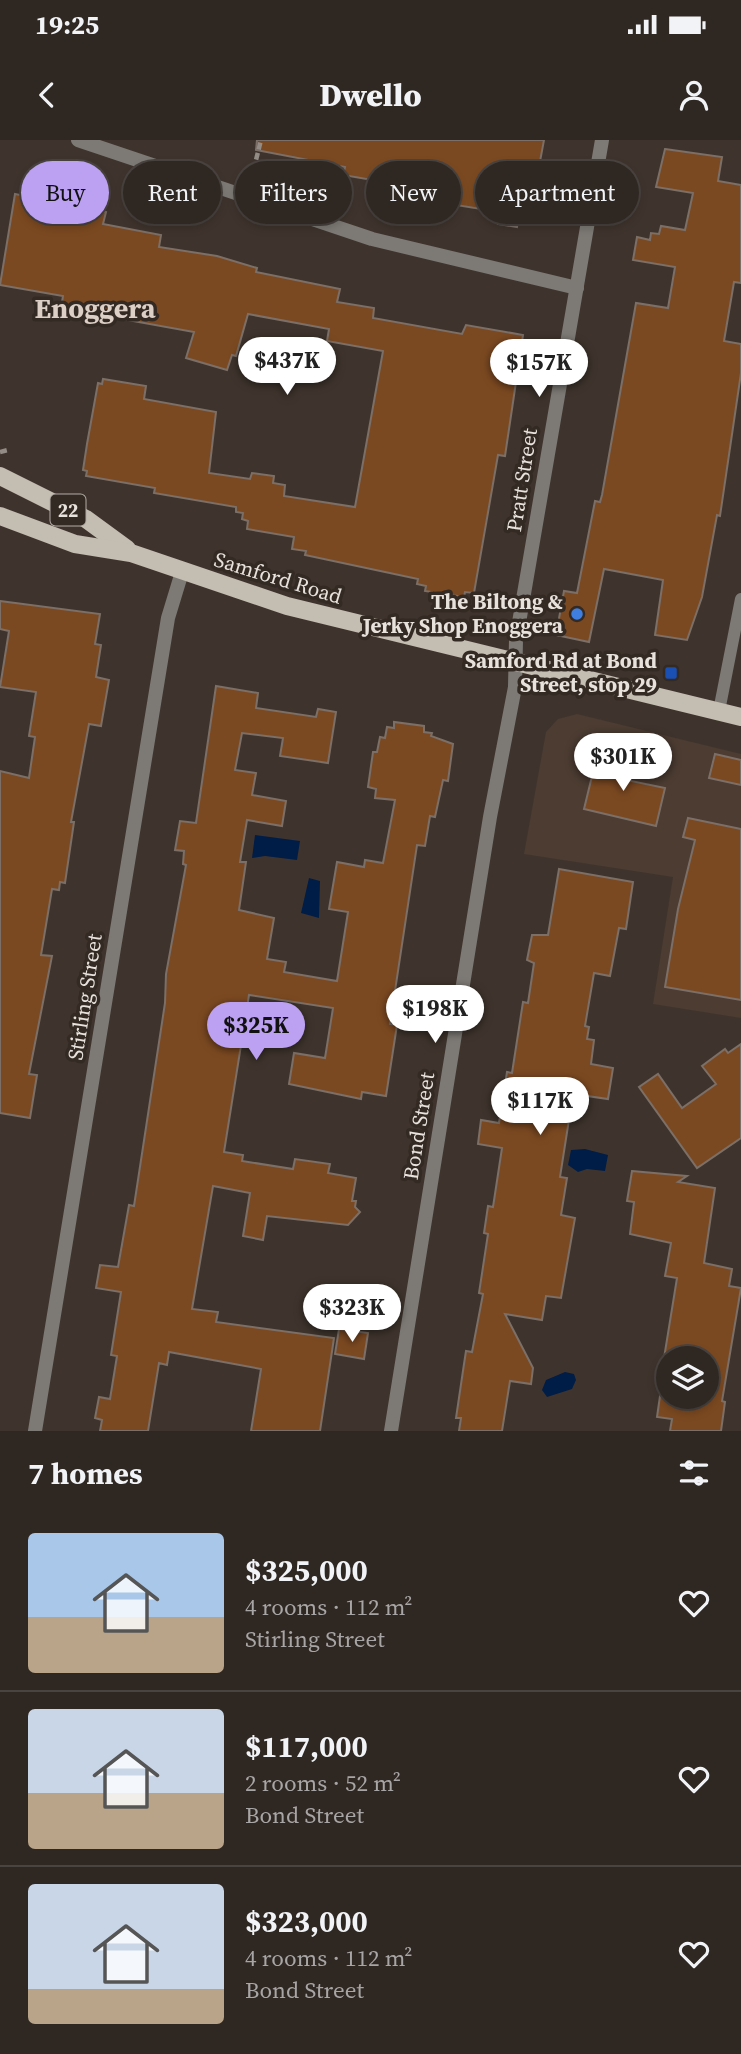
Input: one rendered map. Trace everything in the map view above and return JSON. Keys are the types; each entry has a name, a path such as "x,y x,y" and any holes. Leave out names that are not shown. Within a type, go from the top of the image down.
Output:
{"main road":[{"name":"Samford Road","path":"0,476 86,519 131,553"},
{"name":"Samford Road","path":"0,516 75,544 131,553 287,606 741,717"}],"street":[{"path":"78,140 235,194"},
{"name":"Pratt Street","path":"515,662 516,640 603,140"},
{"path":"326,224 372,239 577,288"},
{"name":"Stirling Street","path":"35,1431 168,618 182,572"},
{"name":"Bond Street","path":"391,1431 492,803 515,687 515,662"}],"lane":[{"path":"719,711 741,599"}],"path":[{"path":"256,161 261,140"},
{"path":"0,452 8,450"}],"shaded area":[{"path":"577,714 741,754 741,1018 653,1004 673,877 524,854 546,732 558,719"}],"water":[{"path":"255,835 300,841 297,860 265,856 252,858"},
{"path":"309,878 320,881 319,918 301,913"},
{"path":"585,1149 608,1155 605,1171 587,1169 578,1172 568,1165 571,1150"},
{"path":"565,1372 574,1374 576,1380 572,1389 547,1397 542,1390 546,1380"}],"building":[{"path":"257,140 544,140 540,161 475,161 475,208 461,206 461,161 366,161 366,179 352,177 352,161 314,161 256,150"},
{"path":"665,149 722,157 718,181 741,185 741,283 734,282 724,341 741,344 741,373 720,516 717,515 702,597 687,640 655,635 663,580 604,569 589,642 556,635 564,591 577,593 595,501 600,502 602,495 636,303 668,308 675,267 633,260 637,237 650,240 651,233 659,234 661,226 685,230 693,193 656,187"},
{"path":"15,194 21,195 21,224 103,224 161,235 159,247 217,256 257,268 256,272 340,289 337,302 374,308 373,318 462,334 466,325 523,335 505,456 498,455 474,593 465,592 464,597 425,591 426,586 417,584 418,579 305,555 306,551 292,549 294,537 247,529 248,521 242,519 243,513 236,512 236,507 154,493 155,488 86,476 87,471 83,470 98,383 102,384 103,379 146,386 144,399 216,412 209,473 250,479 252,473 274,476 273,483 285,485 284,496 355,507 383,351 327,341 329,329 248,314 236,356 232,355 227,370 186,358 194,332 61,308 63,296 0,285"},
{"path":"0,601 100,614 95,644 101,645 96,677 109,680 101,726 89,724 71,822 74,822 65,883 60,882 59,890 52,889 41,955 52,956 29,1074 37,1075 30,1118 0,1113 0,771 29,778 35,737 29,736 36,692 0,687 9,631 0,629"},
{"path":"216,686 258,693 256,708 316,717 318,709 336,712 328,763 280,756 283,738 242,733 235,770 256,773 252,795 286,801 282,826 247,820 240,862 246,862 239,910 274,918 267,959 286,962 284,972 337,981 348,912 329,909 337,862 364,867 365,860 383,863 395,800 375,798 376,789 368,787 373,752 377,752 380,737 385,738 387,727 394,728 394,722 424,726 424,732 432,733 431,736 453,744 448,781 443,780 435,817 430,816 425,846 417,845 390,1024 397,1025 386,1096 362,1092 361,1099 289,1084 294,1053 325,1058 333,1008 249,995 224,1152 243,1155 242,1161 293,1169 295,1159 330,1164 328,1173 356,1178 352,1201 356,1201 355,1207 360,1212 348,1225 267,1216 263,1240 243,1236 250,1193 213,1186 192,1309 218,1312 216,1322 334,1338 320,1431 251,1431 261,1369 169,1352 167,1365 159,1363 148,1431 100,1431 102,1420 95,1418 99,1397 110,1399 117,1356 111,1355 121,1292 96,1288 100,1265 118,1267 129,1205 134,1206 165,1003 166,974 186,865 183,864 184,851 175,850 180,821 196,823"},
{"path":"606,752 629,758 631,781 665,788 656,826 584,809 593,772"},
{"path":"715,754 741,760 741,785 709,778"},
{"path":"688,818 741,829 741,1000 665,987 678,909 695,840 683,837"},
{"path":"559,869 633,882 626,929 619,928 610,976 594,973 585,1026 589,1027 587,1039 594,1040 591,1064 613,1068 608,1099 573,1094 560,1177 567,1178 561,1215 575,1218 561,1298 546,1296 542,1320 505,1314 533,1368 531,1384 510,1381 502,1431 459,1431 461,1418 456,1418 466,1351 472,1352 483,1294 479,1293 488,1234 484,1233 488,1206 493,1207 502,1148 478,1144 481,1120 499,1123 507,1072 512,1073 523,1002 528,1003 534,963 527,960 532,935 548,935"},
{"path":"741,1044 741,1138 697,1168 639,1087 658,1074 682,1108 716,1084 702,1066 725,1049 728,1053"},
{"path":"632,1171 687,1176 678,1182 715,1188 704,1263 732,1269 729,1286 741,1288 722,1401 725,1402 721,1431 670,1431 672,1419 657,1417 658,1409 719,1409 719,1346 666,1346 677,1278 665,1276 671,1243 630,1234 634,1202 627,1201"},
{"path":"339,1329 368,1333 364,1359 335,1354"}],"place":[{"name":"The Biltong & Jerky Shop Enoggera","path":"577,614"},
{"name":"Samford Rd at Bond Street, stop 29","path":"671,673"}],"district":[{"name":"Enoggera","path":"95,308"}]}
